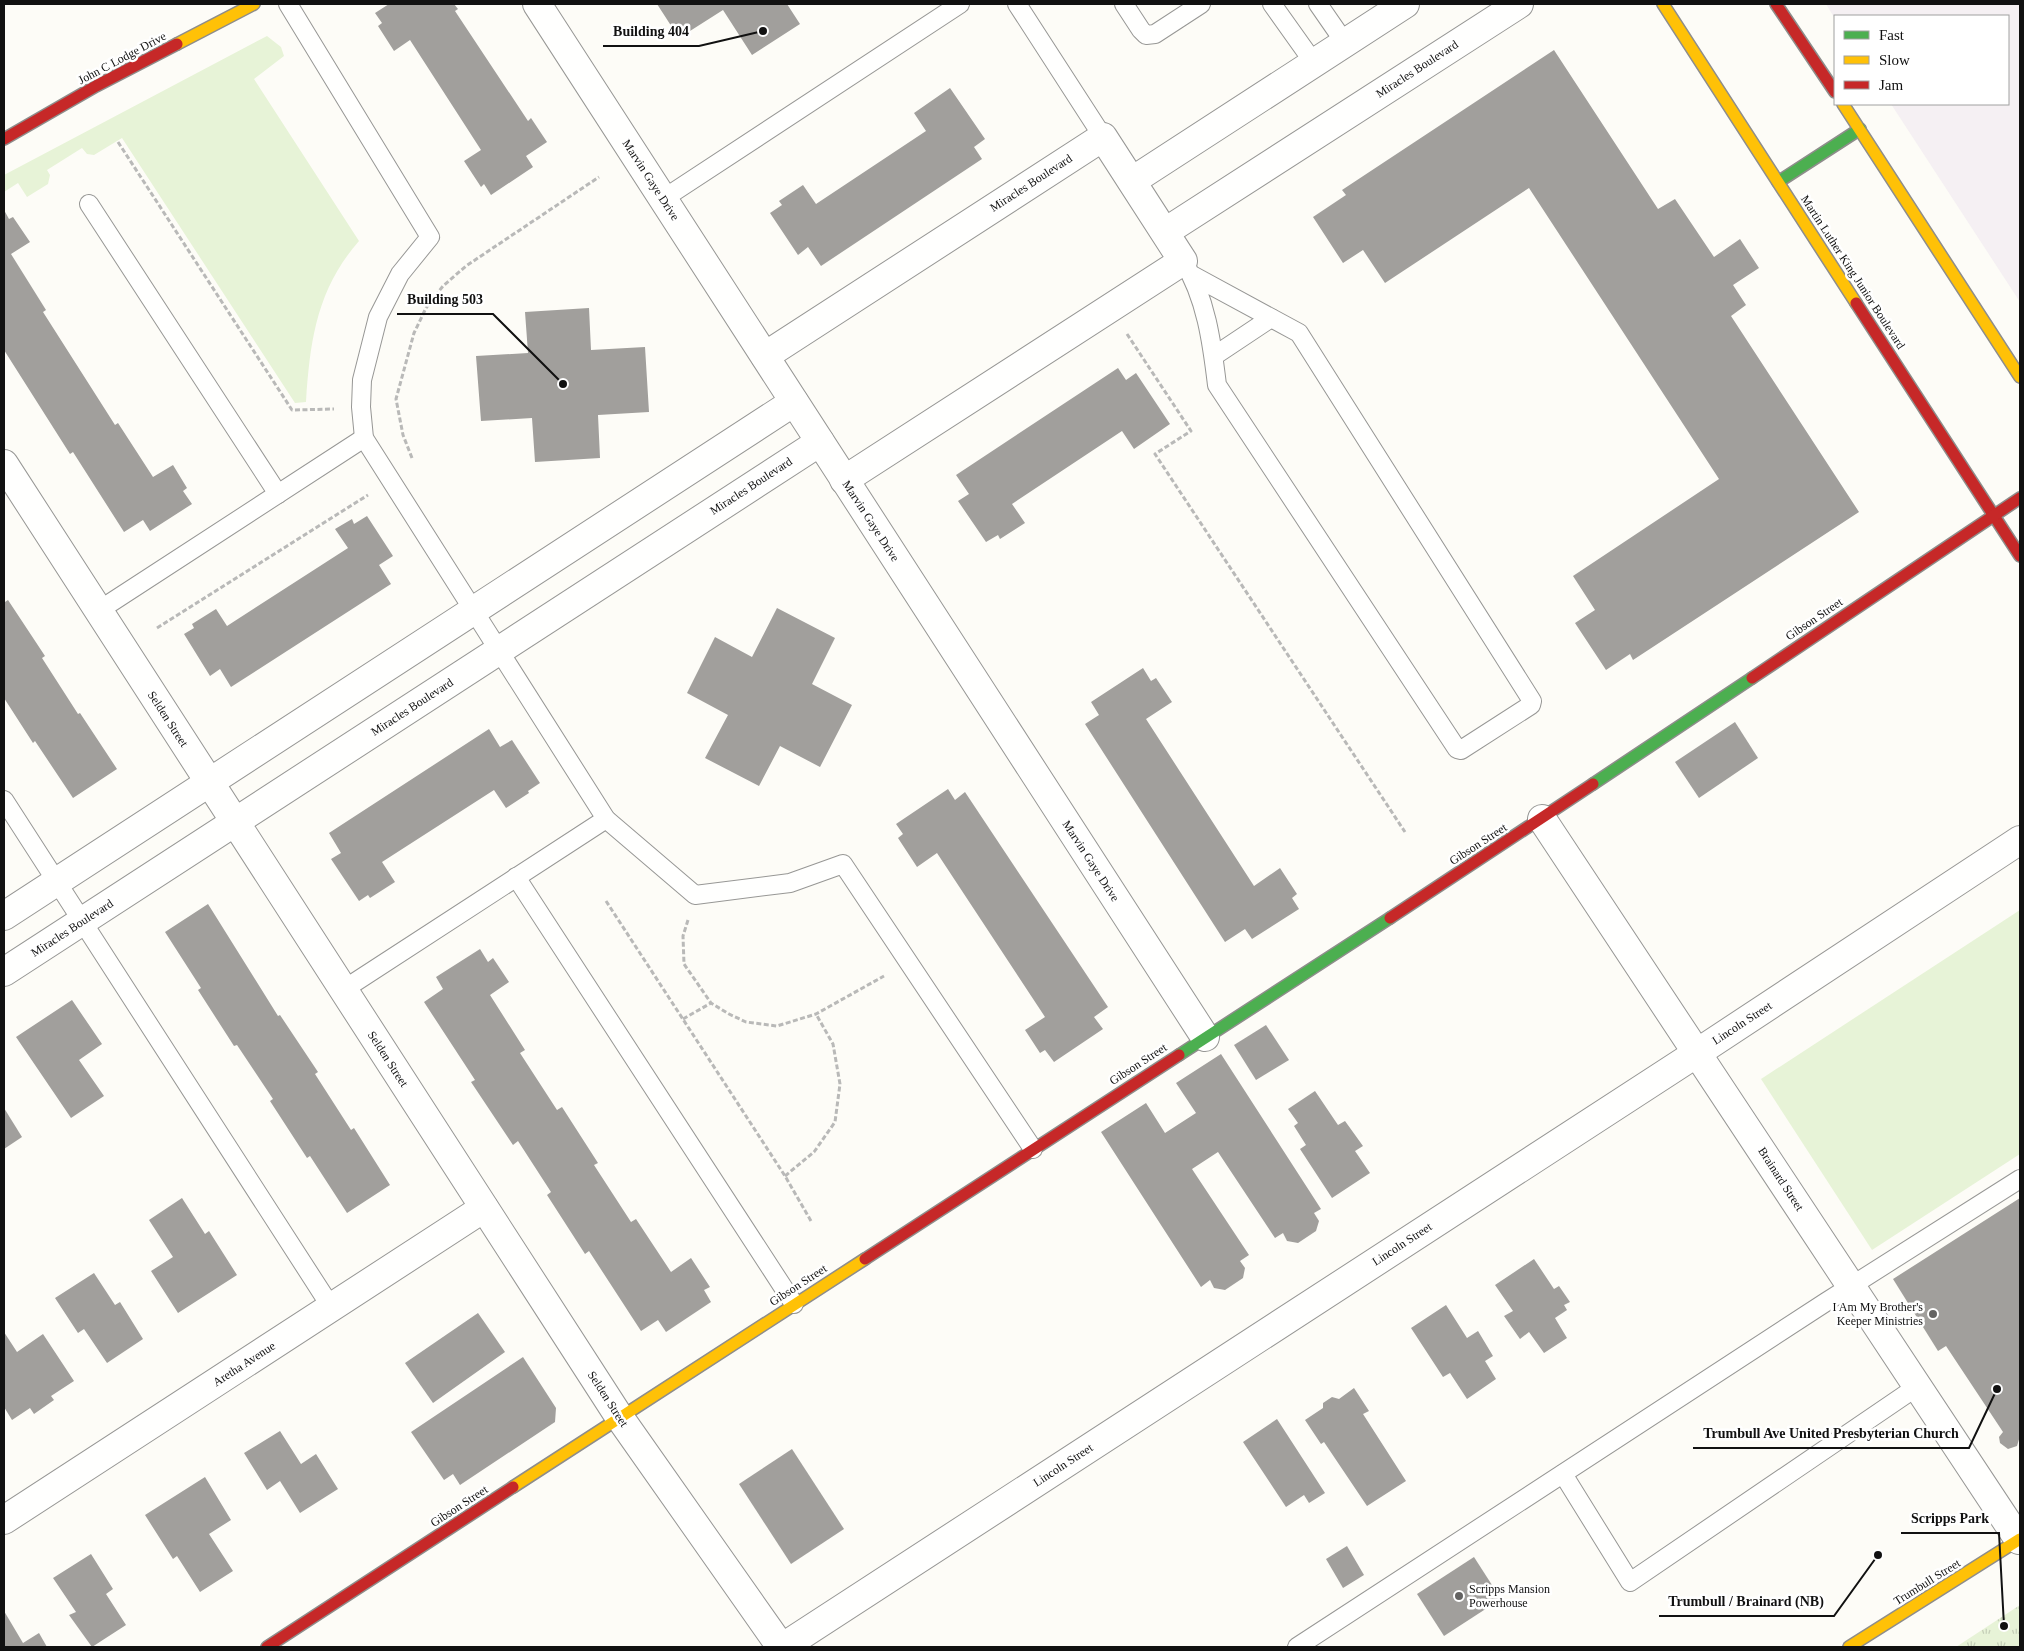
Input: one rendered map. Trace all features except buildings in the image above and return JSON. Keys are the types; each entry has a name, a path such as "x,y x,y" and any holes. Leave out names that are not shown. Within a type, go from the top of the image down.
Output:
{"street":[{"name":"John C Lodge Drive","path":"4,139 96,86 254,4"},
{"name":"Marvin Gaye Drive","path":"537,4 1205,1037"},
{"path":"1132,181 1406,4"},
{"name":"Miracles Boulevard","path":"1165,232 1519,4"},
{"name":"Martin Luther King Junior Boulevard","path":"1663,4 2020,556"},
{"path":"1776,4 1834,91"},
{"path":"1844,105 2020,377"},
{"path":"1778,182 1860,129"},
{"path":"844,480 1187,268 1103,136"},
{"name":"Miracles Boulevard","path":"764,356 1103,136"},
{"path":"4,916 794,402"},
{"name":"Miracles Boulevard","path":"4,972 820,442"},
{"name":"Selden Street","path":"4,464 620,1418 782,1647"},
{"name":"Gibson Street","path":"266,1647 1542,819 2020,498"},
{"name":"Brainard Street","path":"1542,819 2020,1540"},
{"name":"Lincoln Street","path":"782,1647 2020,840"},
{"name":"Aretha Avenue","path":"4,1520 484,1208"},
{"name":"Trumbull Street","path":"1849,1647 2020,1540"}],"lane":[{"path":"288,4 430,237 400,274 378,316 362,380 361,407 364,438 473,612 518,677 606,819 695,895 790,884 843,864 1033,1149"},
{"path":"663,199 960,4"},
{"path":"1017,4 1103,136"},
{"path":"1124,4 1146,35 1155,34 1201,4"},
{"path":"1272,4 1314,63"},
{"path":"1318,4 1345,43"},
{"path":"89,204 278,494"},
{"path":"1187,268 1299,333 1532,701 1530,705 1461,750 1457,750 1217,385 1210,332 1187,268"},
{"path":"1214,356 1271,318"},
{"path":"98,611 364,438"},
{"path":"4,800 332,1307"},
{"path":"343,990 606,819"},
{"path":"516,877 794,1304"},
{"path":"1297,1647 2020,1179"},
{"path":"1563,1474 1630,1582 1918,1386"}],"path":[{"path":"118,142 292,410 342,408"},
{"path":"414,462 403,435 396,399 414,332 426,308 443,286 466,266 599,177"},
{"path":"1123,328 1191,431 1155,454 1405,832"},
{"path":"157,628 373,492"},
{"path":"695,895 683,936 684,964 711,1003 746,1022 777,1026 816,1014 908,962"},
{"path":"606,901 785,1176 811,1221"},
{"path":"683,1019 711,1003"},
{"path":"785,1176 814,1152 835,1122 840,1084 833,1044 816,1014"}],"shaded area":[{"path":"1826,4 2020,4 2020,302 1892,105 2009,105 2009,15 1834,15 1834,17"}],"green space":[{"path":"267,36 281,47 284,56 254,79 359,241 345,259 334,278 318,316 310,357 306,402 295,403 122,138 94,155 87,154 82,148 47,170 50,175 48,184 27,197 18,183 4,192 4,175"},
{"path":"2020,910 2020,1154 1872,1250 1761,1079"},
{"path":"2020,1605 2020,1647 1956,1647"}],"traffic: fast":[{"path":"1778,182 1860,129"},
{"path":"1593,784 1752,678"},
{"path":"1179,1055 1390,918"}],"traffic: slow":[{"path":"177,44 254,4"},
{"path":"1663,4 1856,303"},
{"path":"1844,105 2020,377"},
{"path":"513,1487 865,1259"},
{"path":"1849,1647 2020,1539"}],"traffic: jam":[{"path":"1776,4 1834,91"},
{"path":"4,139 96,86 177,44"},
{"path":"1856,303 2020,556"},
{"path":"1752,678 2020,498"},
{"path":"1390,918 1593,784"},
{"path":"865,1259 1179,1055"},
{"path":"267,1647 513,1487"}],"place":[{"name":"Building 404","path":"763,31"},
{"name":"Building 503","path":"563,384"},
{"name":"I Am My Brother's Keeper Ministries","path":"1933,1314"},
{"name":"Trumbull Ave United Presbyterian Church","path":"1997,1389"},
{"name":"Trumbull / Brainard (NB)","path":"1878,1555"},
{"name":"Scripps Mansion Powerhouse","path":"1459,1596"},
{"name":"Scripps Park","path":"2004,1626"}]}
